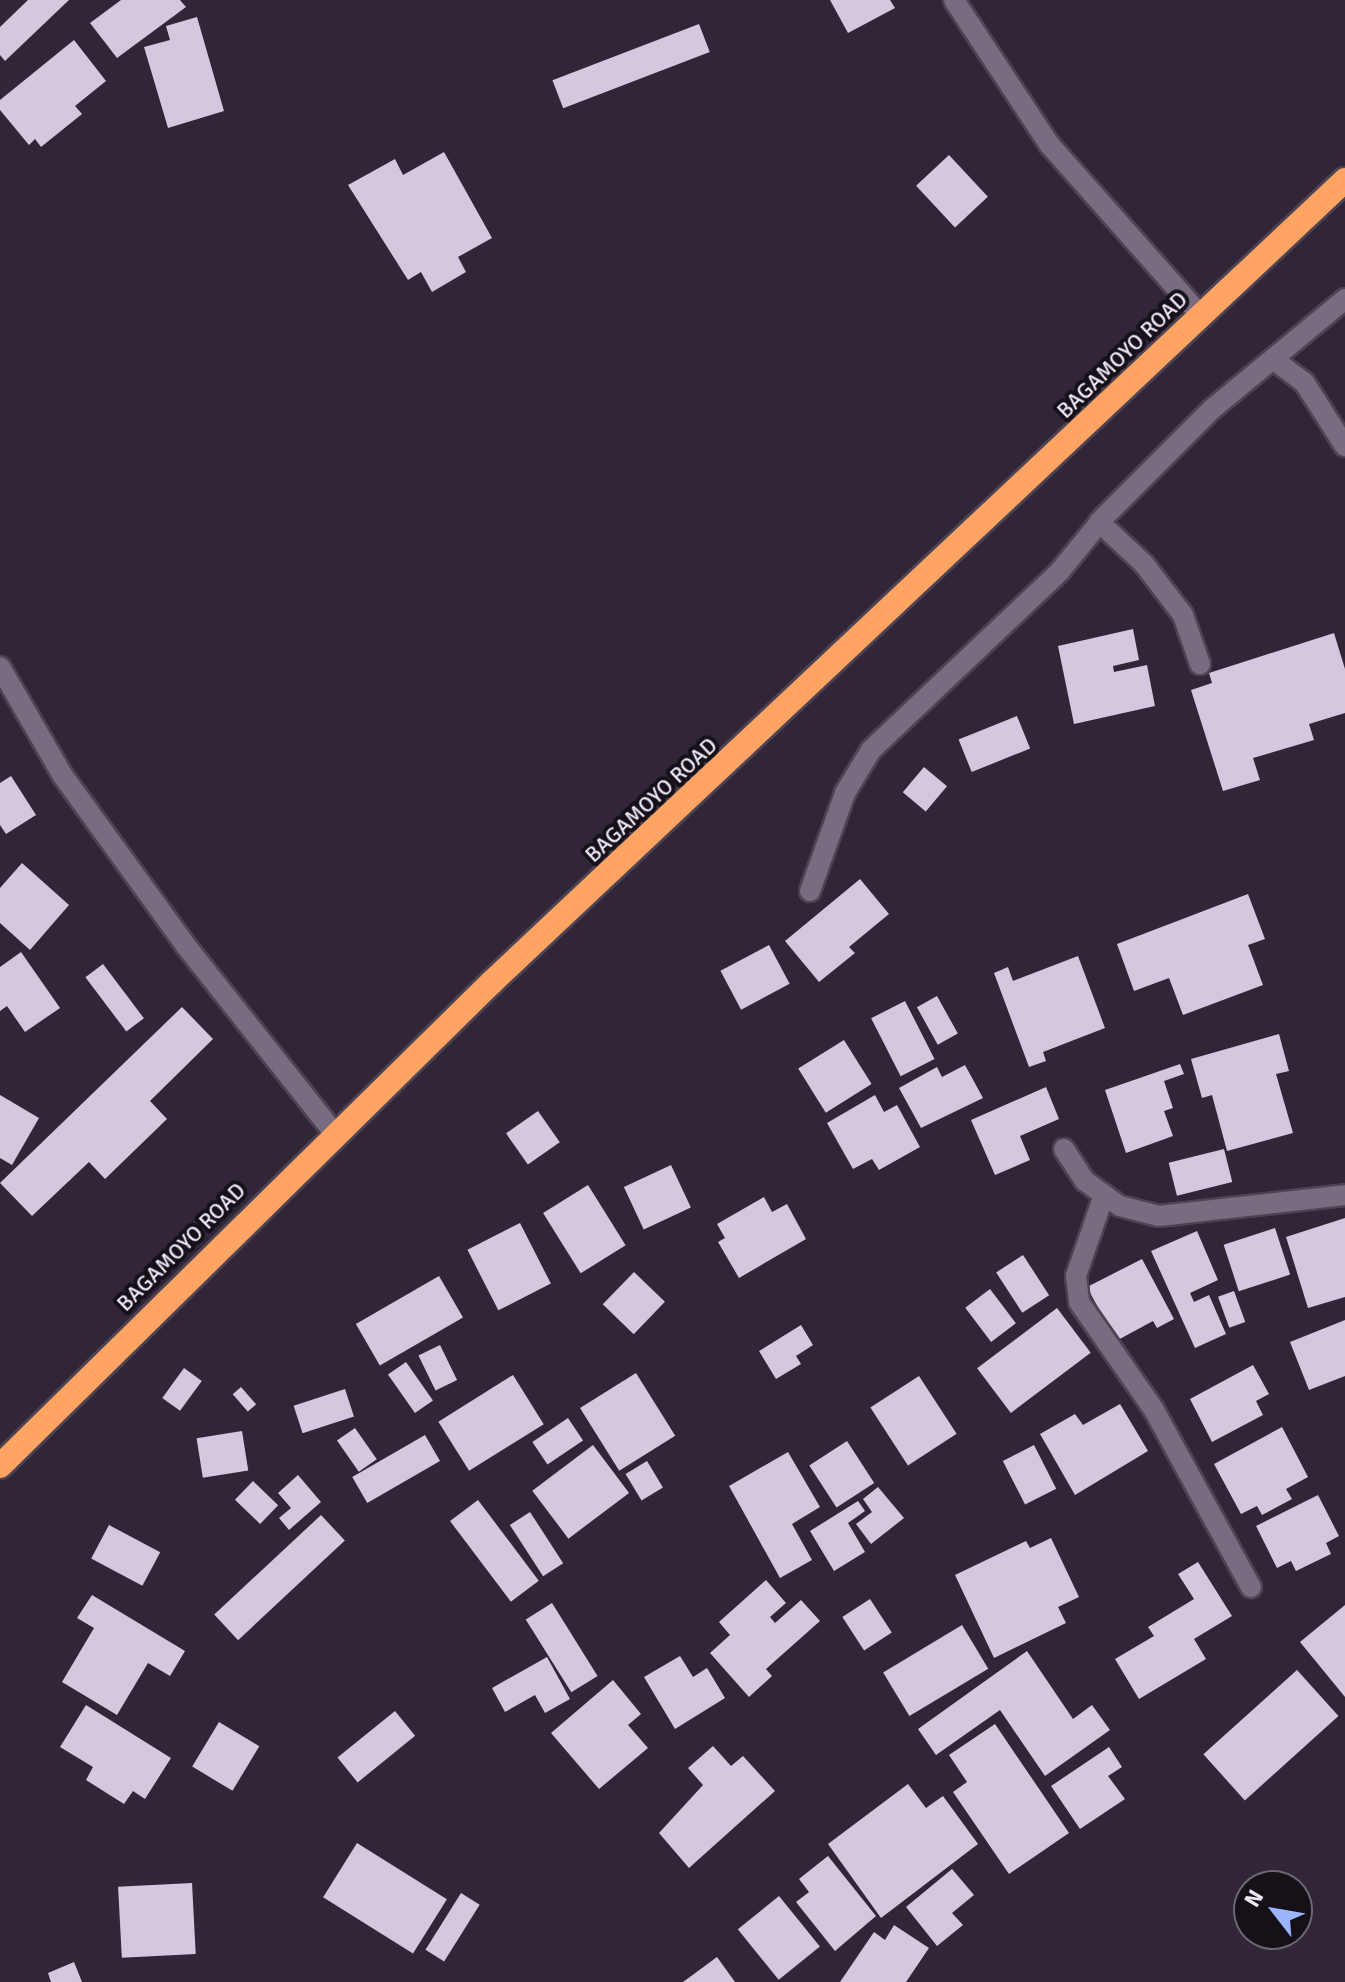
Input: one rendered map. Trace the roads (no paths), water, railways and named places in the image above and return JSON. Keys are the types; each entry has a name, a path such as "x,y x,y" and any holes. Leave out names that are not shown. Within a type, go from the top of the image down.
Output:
{"highway":[{"name":"BAGAMOYO ROAD","path":"0,1466 334,1133 1345,180"}],"street":[{"path":"954,0 1049,144 1201,316"},
{"path":"810,891 845,793 871,750 1060,571 1099,522 1211,410 1345,299"},
{"path":"1273,359 1304,382 1345,446"},
{"path":"1099,522 1144,564 1183,615 1200,664"},
{"path":"0,667 63,776 186,946 334,1133"},
{"path":"1064,1149 1085,1181 1104,1195 1120,1206 1159,1216 1345,1195"},
{"path":"1104,1195 1076,1276 1079,1302 1154,1410 1251,1587"}]}
